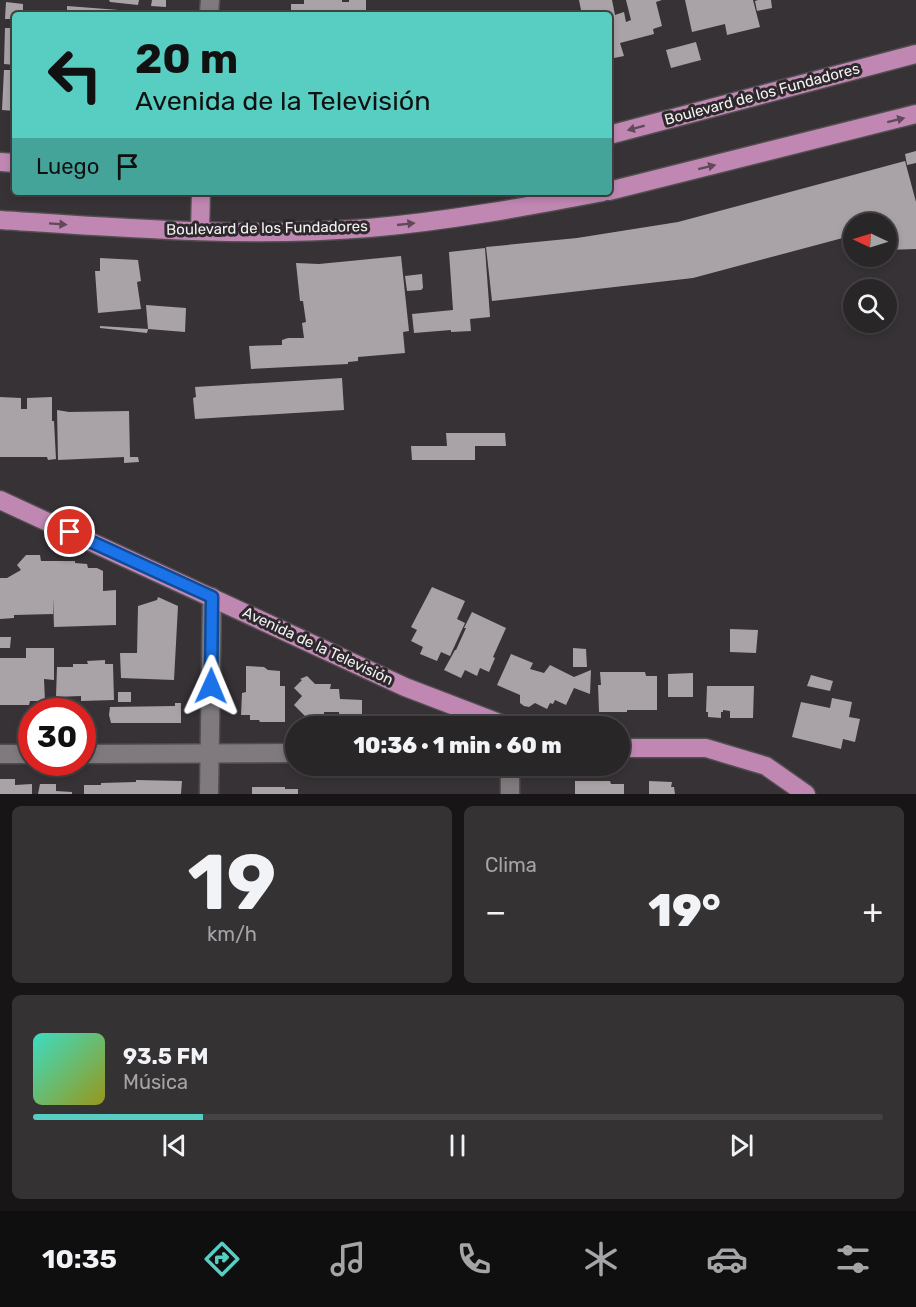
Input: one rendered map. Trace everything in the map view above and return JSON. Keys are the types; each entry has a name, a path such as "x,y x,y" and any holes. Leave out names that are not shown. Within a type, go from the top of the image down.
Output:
{"main road":[{"name":"Boulevard de los Fundadores","path":"612,134 916,54"},
{"path":"612,190 916,114"},
{"path":"200,231 201,195"},
{"name":"Boulevard de los Fundadores","path":"0,220 200,231 367,228 473,216 587,195"},
{"name":"Avenida de la Televisión","path":"0,500 405,687 481,716"},
{"path":"630,748 706,748 765,766 806,794"}],"street":[{"path":"209,794 212,597"},
{"path":"96,754 285,753"},
{"path":"0,754 18,754"},
{"path":"510,776 510,794"}],"building":[{"path":"109,0 139,0 138,5 110,2"},
{"path":"152,0 166,0 166,7 151,6"},
{"path":"304,0 349,2 349,0 366,0 366,12 291,12 291,4 304,4"},
{"path":"579,0 612,0 615,15 624,12 626,22 631,20 626,0 662,0 656,2 662,26 653,29 654,34 620,43 624,56 612,58 612,12 581,12"},
{"path":"685,0 753,0 760,27 727,35 725,24 692,32"},
{"path":"771,0 772,8 757,11 755,1"},
{"path":"6,2 23,4 23,12 12,12 12,19 5,19"},
{"path":"67,6 145,12 67,12"},
{"path":"5,28 12,28 12,65 4,64"},
{"path":"696,42 701,60 671,68 666,50"},
{"path":"4,70 12,70 12,111 2,110"},
{"path":"916,151 916,163 907,165 905,154"},
{"path":"905,161 916,202 916,249 897,250 897,213 843,213 843,238 693,278 492,301 486,247 577,238 678,222"},
{"path":"485,248 490,317 470,319 471,331 414,333 412,314 453,310 449,252"},
{"path":"401,256 409,331 403,332 405,353 358,357 358,361 348,362 348,364 251,369 249,346 282,345 282,340 288,338 304,338 302,323 306,322 303,301 300,301 296,263 319,264"},
{"path":"100,258 138,260 141,281 137,282 141,309 98,313 95,271 100,271"},
{"path":"422,274 423,288 407,291 405,276"},
{"path":"146,305 186,308 185,332 148,329"},
{"path":"100,326 148,329 147,333 100,328"},
{"path":"342,378 344,410 195,419 193,398 196,397 195,387"},
{"path":"0,397 21,398 21,409 27,409 27,398 52,397 56,459 0,457"},
{"path":"57,410 69,412 129,411 130,457 138,457 139,462 124,463 124,457 58,460"},
{"path":"446,433 505,433 506,446 475,446 475,460 412,460 411,446 447,446"},
{"path":"26,555 40,555 41,561 75,561 75,563 87,564 88,568 103,571 103,591 116,590 116,625 54,627 53,597 53,614 14,615 14,618 0,619 0,578 7,578 21,570 17,565"},
{"path":"432,587 465,601 457,619 465,623 450,656 441,652 437,661 420,654 423,647 411,641 417,630 411,627"},
{"path":"158,597 178,606 174,680 121,678 120,653 137,653 138,606 157,600"},
{"path":"472,612 506,628 489,672 480,668 477,676 465,670 461,678 444,670 456,650"},
{"path":"730,629 758,630 756,653 730,652"},
{"path":"0,637 11,637 10,648 0,648"},
{"path":"26,648 54,648 54,680 44,679 45,698 18,698 18,705 0,705 0,658 26,658"},
{"path":"573,648 586,649 587,667 573,667"},
{"path":"511,654 533,663 530,669 544,673 550,665 574,677 591,670 590,694 574,688 566,705 555,700 547,709 535,703 529,707 524,706 520,703 520,695 497,685"},
{"path":"105,660 105,664 113,664 114,700 96,701 96,698 81,698 81,696 56,697 57,667 88,664 87,661"},
{"path":"246,666 280,671 280,686 285,686 285,722 260,722 250,720 250,715 241,715 242,693 246,692"},
{"path":"600,672 645,672 646,676 657,676 657,710 599,712"},
{"path":"693,673 693,697 668,697 668,674"},
{"path":"811,675 833,681 830,691 807,686"},
{"path":"307,676 315,684 331,684 330,689 339,689 340,699 362,700 362,716 339,716 339,712 324,712 324,716 305,716 294,705 302,696 294,688 302,680 300,679"},
{"path":"707,686 754,686 753,718 730,718 730,711 723,710 721,718 708,717 708,712 706,712"},
{"path":"118,692 131,692 131,702 118,702"},
{"path":"832,698 852,702 849,717 860,719 855,742 843,739 841,749 792,737 801,702 830,708"},
{"path":"175,703 181,703 181,723 111,723 109,715 110,707 175,706"},
{"path":"0,779 15,779 15,785 32,784 32,794 0,794"},
{"path":"136,780 182,781 181,794 84,794 84,785 136,782"},
{"path":"575,781 610,781 611,784 624,784 624,794 575,794"},
{"path":"649,781 672,782 671,787 674,787 675,794 649,794"},
{"path":"40,784 56,784 56,791 72,792 72,794 38,794"},
{"path":"252,787 285,787 285,789 298,789 298,794 252,794"}],"route":[{"path":"70,532 212,597 211,686"}]}
